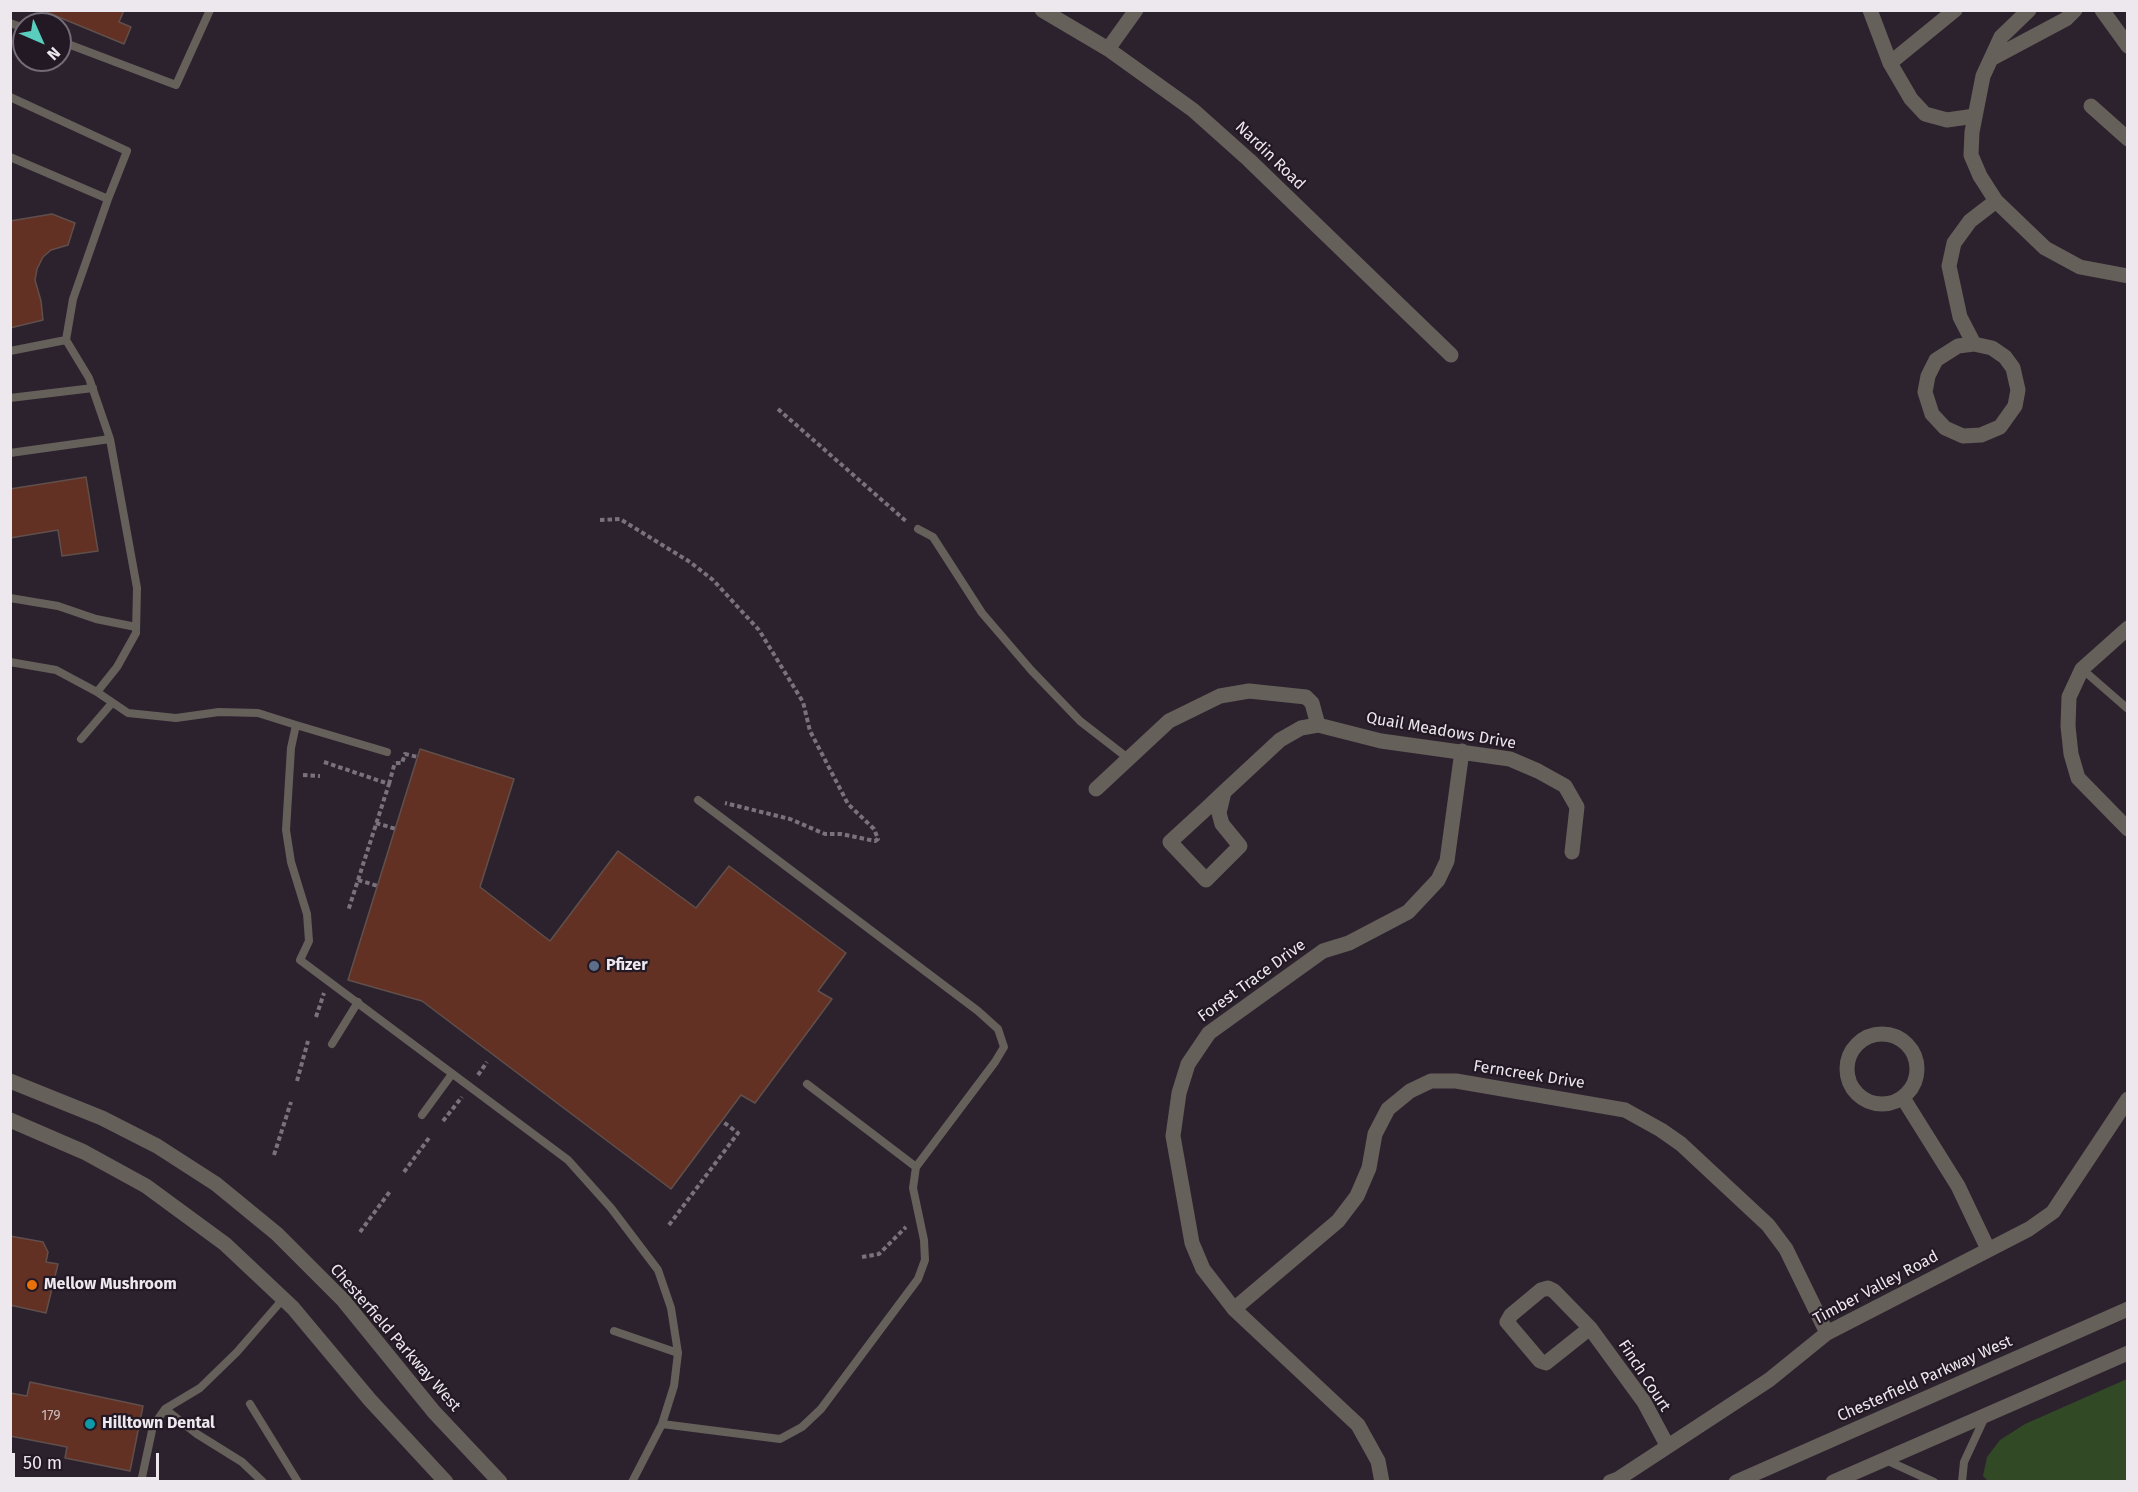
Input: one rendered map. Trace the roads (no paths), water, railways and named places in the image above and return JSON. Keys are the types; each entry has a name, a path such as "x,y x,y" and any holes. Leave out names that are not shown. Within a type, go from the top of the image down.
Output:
{"street":[{"name":"Nardin Road","path":"1042,10 1108,49 1193,110 1451,355"},
{"path":"1108,49 1136,10"},
{"path":"1870,10 1890,63 1911,99 1925,114 1947,120 1975,116"},
{"path":"1890,63 1955,10"},
{"path":"2029,10 2001,37 1983,76 1975,116 1971,155 1980,176 1996,201 2045,248 2080,267 2127,276"},
{"path":"1991,60 2066,19 2075,10"},
{"path":"2102,10 2127,46"},
{"path":"2091,106 2127,139"},
{"path":"1974,344 1960,317 1949,266 1954,243 1970,221 1996,201"},
{"path":"1974,344 1992,348 2005,357 2013,368 2018,390 2015,406 2000,427 1981,435 1963,436 1945,428 1932,414 1926,392 1928,376 1936,360 1958,346 1974,344"},
{"path":"2127,628 2082,669 2070,697 2068,726 2071,754 2078,778 2127,829"},
{"path":"1096,789 1169,721 1220,696 1249,691 1306,697 1312,703 1318,725 1301,728 1280,740 1170,842 1206,880 1240,846 1222,824 1219,813 1224,792"},
{"name":"Quail Meadows Drive","path":"1318,725 1381,741 1510,759 1564,786 1577,807 1572,852"},
{"name":"Forest Trace Drive","path":"1382,1482 1378,1461 1358,1425 1234,1310 1203,1269 1192,1243 1173,1136 1179,1093 1188,1064 1209,1033 1323,951 1350,944 1408,912 1438,880 1448,861 1461,751"},
{"path":"1884,1034 1896,1037 1912,1050 1916,1062 1916,1078 1911,1089 1902,1098 1884,1104 1872,1102 1856,1092 1850,1082 1848,1066 1851,1055 1863,1041 1884,1034"},
{"name":"Chesterfield Parkway West","path":"10,1081 102,1118 157,1146 216,1184 277,1234 343,1300 434,1412 500,1482"},
{"name":"Ferncreek Drive","path":"1234,1310 1338,1221 1357,1196 1369,1168 1375,1134 1388,1109 1410,1090 1431,1081 1456,1081 1625,1110 1661,1130 1681,1144 1768,1225 1786,1249 1827,1333"},
{"path":"1902,1098 1958,1185 1988,1249"},
{"name":"Timber Valley Road","path":"1610,1482 1770,1380 1827,1333 2029,1229 2053,1212 2127,1099"},
{"path":"10,1120 84,1152 146,1186 225,1244 283,1299 370,1400 446,1482"},
{"name":"Finch Court","path":"1590,1328 1546,1363 1540,1360 1507,1322 1511,1315 1541,1290 1548,1288 1554,1291 1590,1328 1644,1402 1667,1445"},
{"name":"Chesterfield Parkway West","path":"1736,1482 2127,1309"},
{"path":"1833,1482 2127,1353"}],"lane":[{"path":"72,46 176,85 210,10"},
{"path":"10,97 127,151 73,299 66,340 93,388 110,440 137,588 136,633 117,667 97,692"},
{"path":"10,157 108,199"},
{"path":"10,351 66,340"},
{"path":"10,398 93,388"},
{"path":"10,453 110,440"},
{"path":"918,530 933,537 982,613 1031,670 1080,721 1129,759"},
{"path":"10,598 58,606 96,619 136,627"},
{"path":"10,662 57,670 97,692 128,713 176,718 219,712 258,713 387,752"},
{"path":"2082,669 2127,709"},
{"path":"81,740 112,703"},
{"path":"296,725 286,830 291,862 307,914 309,941 300,960 568,1160 611,1208 658,1270 671,1308 678,1353 674,1386 662,1424 632,1482"},
{"path":"662,1424 780,1439 802,1427 821,1409 918,1279 925,1260 924,1240 913,1188 916,1167 1004,1047 998,1029 978,1011 698,800"},
{"path":"332,1044 358,1002"},
{"path":"422,1115 452,1074"},
{"path":"807,1084 916,1167"},
{"path":"141,1482 153,1426 165,1409 200,1388 237,1352 283,1299"},
{"path":"614,1331 678,1353"},
{"path":"250,1404 298,1482"},
{"path":"165,1409 196,1434 242,1462 263,1482"},
{"path":"1962,1482 1964,1462 1987,1415"},
{"path":"1884,1459 1908,1467 1934,1482"}],"place":[{"name":"Pfizer","path":"594,966"},
{"name":"Mellow Mushroom","path":"32,1285"},
{"name":"Hilltown Dental","path":"90,1424"}]}
